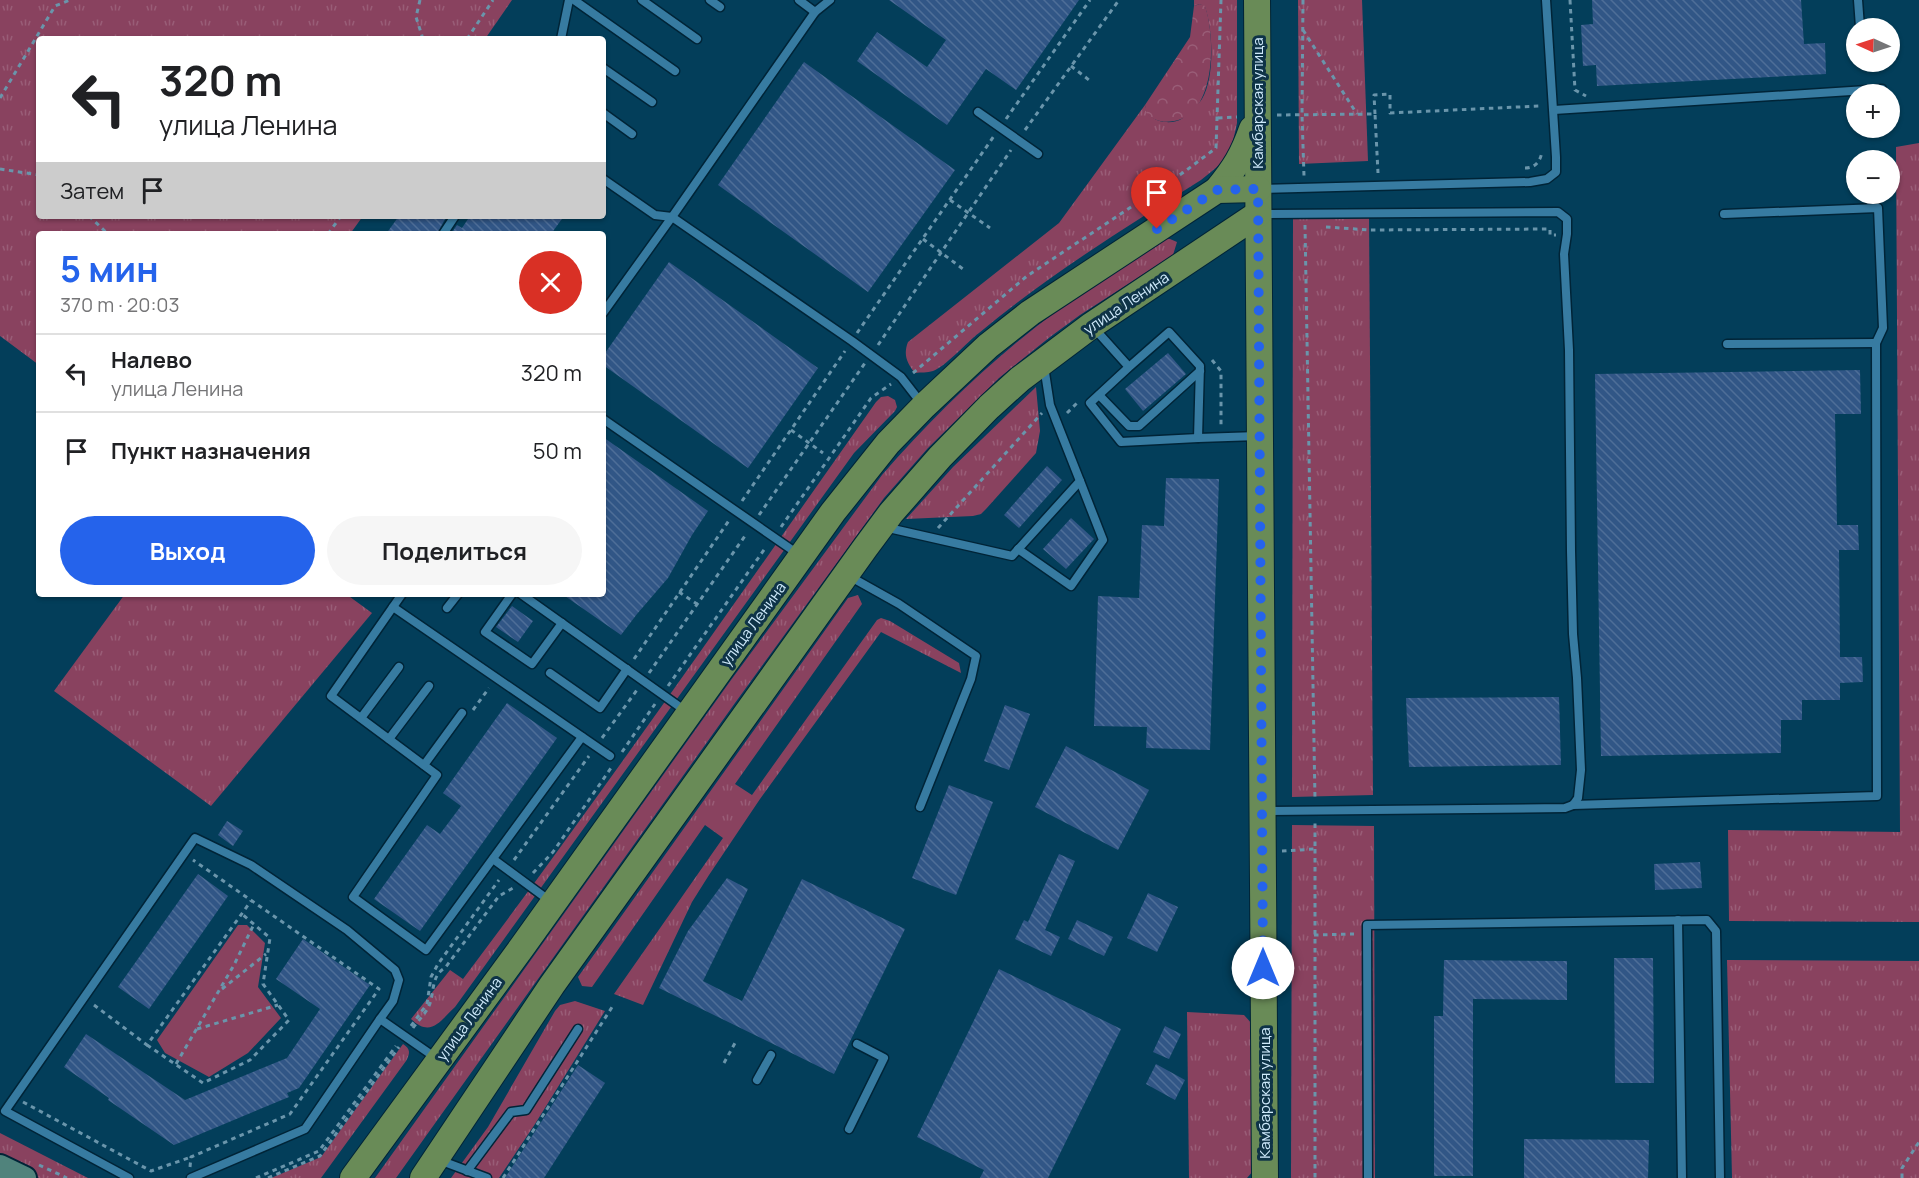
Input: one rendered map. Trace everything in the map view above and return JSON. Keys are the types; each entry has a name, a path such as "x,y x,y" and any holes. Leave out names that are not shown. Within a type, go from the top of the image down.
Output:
{"main road":[{"name":"Камбарская улица","path":"1257,0 1264,1178"},
{"path":"1257,116 1240,160 1217,190 1258,202"},
{"name":"улица Ленина","path":"352,1178 553,903 833,512 888,443 988,346 1030,313 1217,190"},
{"name":"улица Ленина","path":"429,1168 552,985 846,574 914,486 997,400 1044,361 1258,202"},
{"path":"0,1166 25,1178"}],"lane":[{"path":"562,36 569,0"},
{"path":"574,0 675,71"},
{"path":"642,0 697,39"},
{"path":"710,0 720,7"},
{"path":"799,0 815,12"},
{"path":"606,309 815,12 830,0"},
{"path":"1258,202 1547,179 1556,172 1546,0"},
{"path":"1858,0 1859,18"},
{"path":"606,70 652,102"},
{"path":"1554,110 1846,91"},
{"path":"978,112 1038,154"},
{"path":"606,115 632,134"},
{"path":"606,181 655,215 672,217 871,355 901,377 924,406"},
{"path":"1258,202 1558,212 1567,219 1564,254 1569,350 1570,541 1581,770 1580,790 1573,805"},
{"path":"1262,811 1565,808 1573,805 1877,796 1875,343 1883,328 1878,208 1724,214"},
{"path":"1092,325 1129,367"},
{"path":"1198,438 1200,366 1169,332 1090,404 1121,442 1259,436"},
{"path":"1727,344 1875,343"},
{"path":"1017,549 1071,586 1103,540 1050,405 1044,361"},
{"path":"1099,395 1129,426 1139,426 1200,371"},
{"path":"606,421 801,556"},
{"path":"881,526 1012,556 1080,481"},
{"path":"846,574 900,604 976,656 971,679 920,807"},
{"path":"400,597 331,696 436,775 353,897 426,950 582,737"},
{"path":"447,608 456,597"},
{"path":"510,597 485,632 532,664 562,623"},
{"path":"525,597 689,713"},
{"path":"393,607 610,756"},
{"path":"361,718 399,667"},
{"path":"550,673 600,708 627,669"},
{"path":"389,739 429,686"},
{"path":"424,765 462,713"},
{"path":"129,1178 2,1114 195,838 251,865 347,930 395,970 399,980 393,1001 305,1129 191,1178"},
{"path":"493,859 553,903"},
{"path":"1678,920 1682,1178"},
{"path":"1368,1178 1367,925 1707,920 1716,931 1720,1178"},
{"path":"380,1019 439,1060"},
{"path":"467,1171 511,1112 526,1110 578,1029"},
{"path":"849,1129 884,1058 857,1044"},
{"path":"758,1080 771,1055"},
{"path":"429,1168 467,1171 487,1178"}],"path":[{"path":"37,36 55,6 70,0"},
{"path":"420,0 416,17 422,36"},
{"path":"469,36 493,0"},
{"path":"268,1178 320,1156 427,1004 431,977 438,964 644,681 968,213 1119,0"},
{"path":"256,1178 319,1151 429,1006 435,979 440,971 445,968 499,896 524,882 553,852 871,398 901,377 915,373 1027,276 1184,172 1216,148 1221,0"},
{"path":"1570,0 1575,90"},
{"path":"1303,30 1357,114"},
{"path":"0,98 36,38"},
{"path":"1071,66 1089,80"},
{"path":"1378,174 1374,94 1390,94 1390,113 1539,106 1575,90 1587,96"},
{"path":"1218,118 1375,114"},
{"path":"1517,169 1528,168 1540,161 1543,147"},
{"path":"0,169 36,175"},
{"path":"950,200 990,228"},
{"path":"1304,217 1315,810 1315,1178"},
{"path":"92,219 105,231"},
{"path":"923,239 963,269"},
{"path":"930,536 1050,405"},
{"path":"791,430 823,453"},
{"path":"680,592 697,604"},
{"path":"462,713 468,717 497,678"},
{"path":"1262,852 1315,849"},
{"path":"14,1097 151,1171 191,1157 290,1114 379,989 184,854"},
{"path":"147,1045 251,901"},
{"path":"84,998 203,1083 250,1060 289,1020 263,984 270,938 242,914"},
{"path":"176,1064 219,992 254,924"},
{"path":"1314,935 1368,934"},
{"path":"219,992 268,952"},
{"path":"438,964 445,968"},
{"path":"503,1178 614,1004"},
{"path":"196,1029 278,1005"},
{"path":"724,1063 735,1043"},
{"path":"1902,1178 1902,1168 1919,1142"},
{"path":"190,1168 191,1157"}],"green space":[{"path":"0,0 512,0 487,36 36,36 36,219 361,219 352,231 36,231 36,363 0,336"},
{"path":"1194,0 1237,0 1237,123 1230,150 1222,162 1201,180 1032,291 938,369 915,373 907,359 908,342 1059,223 1145,105 1148,115 1156,120 1170,122 1184,117 1201,100 1209,79 1211,40 1205,7 1200,4 1194,6"},
{"path":"1298,0 1362,0 1368,161 1299,164"},
{"path":"1200,4 1205,6 1211,37 1209,73 1205,90 1198,105 1188,116 1170,122 1157,120 1147,115 1145,105 1190,37 1194,6"},
{"path":"1919,143 1919,922 1729,921 1728,830 1900,832 1896,204 1900,204 1900,150 1896,150 1896,147"},
{"path":"1369,215 1373,795 1292,797 1293,218"},
{"path":"1165,239 1177,242 1173,255 1080,315 999,378 928,448 884,498 396,1178 375,1178 731,680 882,475 944,409 1011,347 1071,301"},
{"path":"1036,387 1040,431 1036,453 986,509 981,514 973,516 906,519 953,467"},
{"path":"888,396 895,400 897,407 895,411 854,453 455,1007 435,1025 424,1027 418,1025 411,1019 450,970 463,979 620,764 876,402 881,397"},
{"path":"858,595 862,604 735,784 752,795 877,620 881,618 890,621 959,663 961,673 881,632 760,799 709,875 692,902 643,1005 614,994 723,838 705,825 592,987 582,986 578,977 848,598"},
{"path":"123,597 350,597 372,613 211,806 54,691"},
{"path":"1292,825 1374,826 1375,1178 1291,1178"},
{"path":"238,925 247,925 265,943 258,987 281,1018 248,1053 209,1077 165,1053 157,1040"},
{"path":"1727,960 1919,961 1919,1178 1732,1178"},
{"path":"575,1001 605,1011 499,1178 451,1178 488,1127 555,1011 560,1005"},
{"path":"1187,1012 1244,1015 1253,1025 1253,1171 1247,1178 1189,1178"},
{"path":"403,1044 409,1052 406,1061 321,1178 271,1178 321,1157"},
{"path":"0,1133 88,1178 39,1178 0,1159"}],"building":[{"path":"889,0 1079,0 1016,90 986,69 947,125 857,61 877,32 927,67 946,40"},
{"path":"1592,0 1801,0 1804,44 1825,43 1826,74 1597,86 1596,65 1583,66 1581,25 1593,24"},
{"path":"804,62 955,170 868,292 718,185"},
{"path":"397,219 445,219 439,231 388,231"},
{"path":"468,219 562,219 553,231 453,231 457,225 462,228"},
{"path":"669,262 818,368 748,468 606,367 606,352"},
{"path":"1168,353 1186,374 1143,411 1125,389"},
{"path":"1860,370 1861,414 1835,414 1837,525 1858,525 1859,550 1839,550 1840,657 1862,657 1863,682 1840,683 1840,700 1802,700 1802,720 1781,720 1781,753 1601,756 1595,374"},
{"path":"606,439 708,511 668,578 621,635 566,597 606,597"},
{"path":"1047,466 1062,480 1019,528 1004,515"},
{"path":"1166,478 1219,479 1210,750 1146,748 1147,727 1094,726 1098,596 1139,598 1142,525 1164,526"},
{"path":"1071,518 1094,539 1066,569 1043,549"},
{"path":"512,606 533,621 518,642 496,627"},
{"path":"1559,697 1561,765 1409,767 1406,698"},
{"path":"507,703 557,738 420,931 374,899 427,825 440,834 461,806 443,793"},
{"path":"1005,705 1030,714 1009,770 984,761"},
{"path":"1066,746 1149,790 1118,850 1035,807"},
{"path":"949,785 993,802 956,895 912,878"},
{"path":"227,821 243,831 233,846 218,835"},
{"path":"1059,854 1075,861 1045,930 1060,937 1051,956 1015,939 1024,920 1028,922"},
{"path":"1700,862 1702,888 1655,890 1654,864"},
{"path":"198,874 228,896 149,1009 118,987"},
{"path":"727,878 748,889 703,981 742,1001 802,879 905,929 834,1074 659,988 688,931"},
{"path":"1148,893 1178,907 1157,952 1127,938"},
{"path":"1077,920 1113,937 1104,956 1068,939"},
{"path":"303,939 370,985 299,1088 287,1093 289,1097 174,1145 64,1067 86,1034 185,1100 287,1058 320,1009 276,979"},
{"path":"1614,958 1653,958 1654,1083 1615,1083"},
{"path":"1444,960 1567,961 1567,1000 1473,999 1473,1176 1434,1176 1434,1016 1443,1016"},
{"path":"999,969 1121,1029 1048,1178 980,1178 984,1170 917,1137"},
{"path":"1165,1026 1181,1034 1169,1059 1153,1052"},
{"path":"1156,1064 1185,1080 1175,1100 1146,1084"},
{"path":"578,1065 605,1083 544,1178 505,1178"},
{"path":"1524,1139 1649,1140 1648,1178 1524,1178"}],"route":[{"path":"1157,229 1217,190 1258,189 1263,968"}]}
